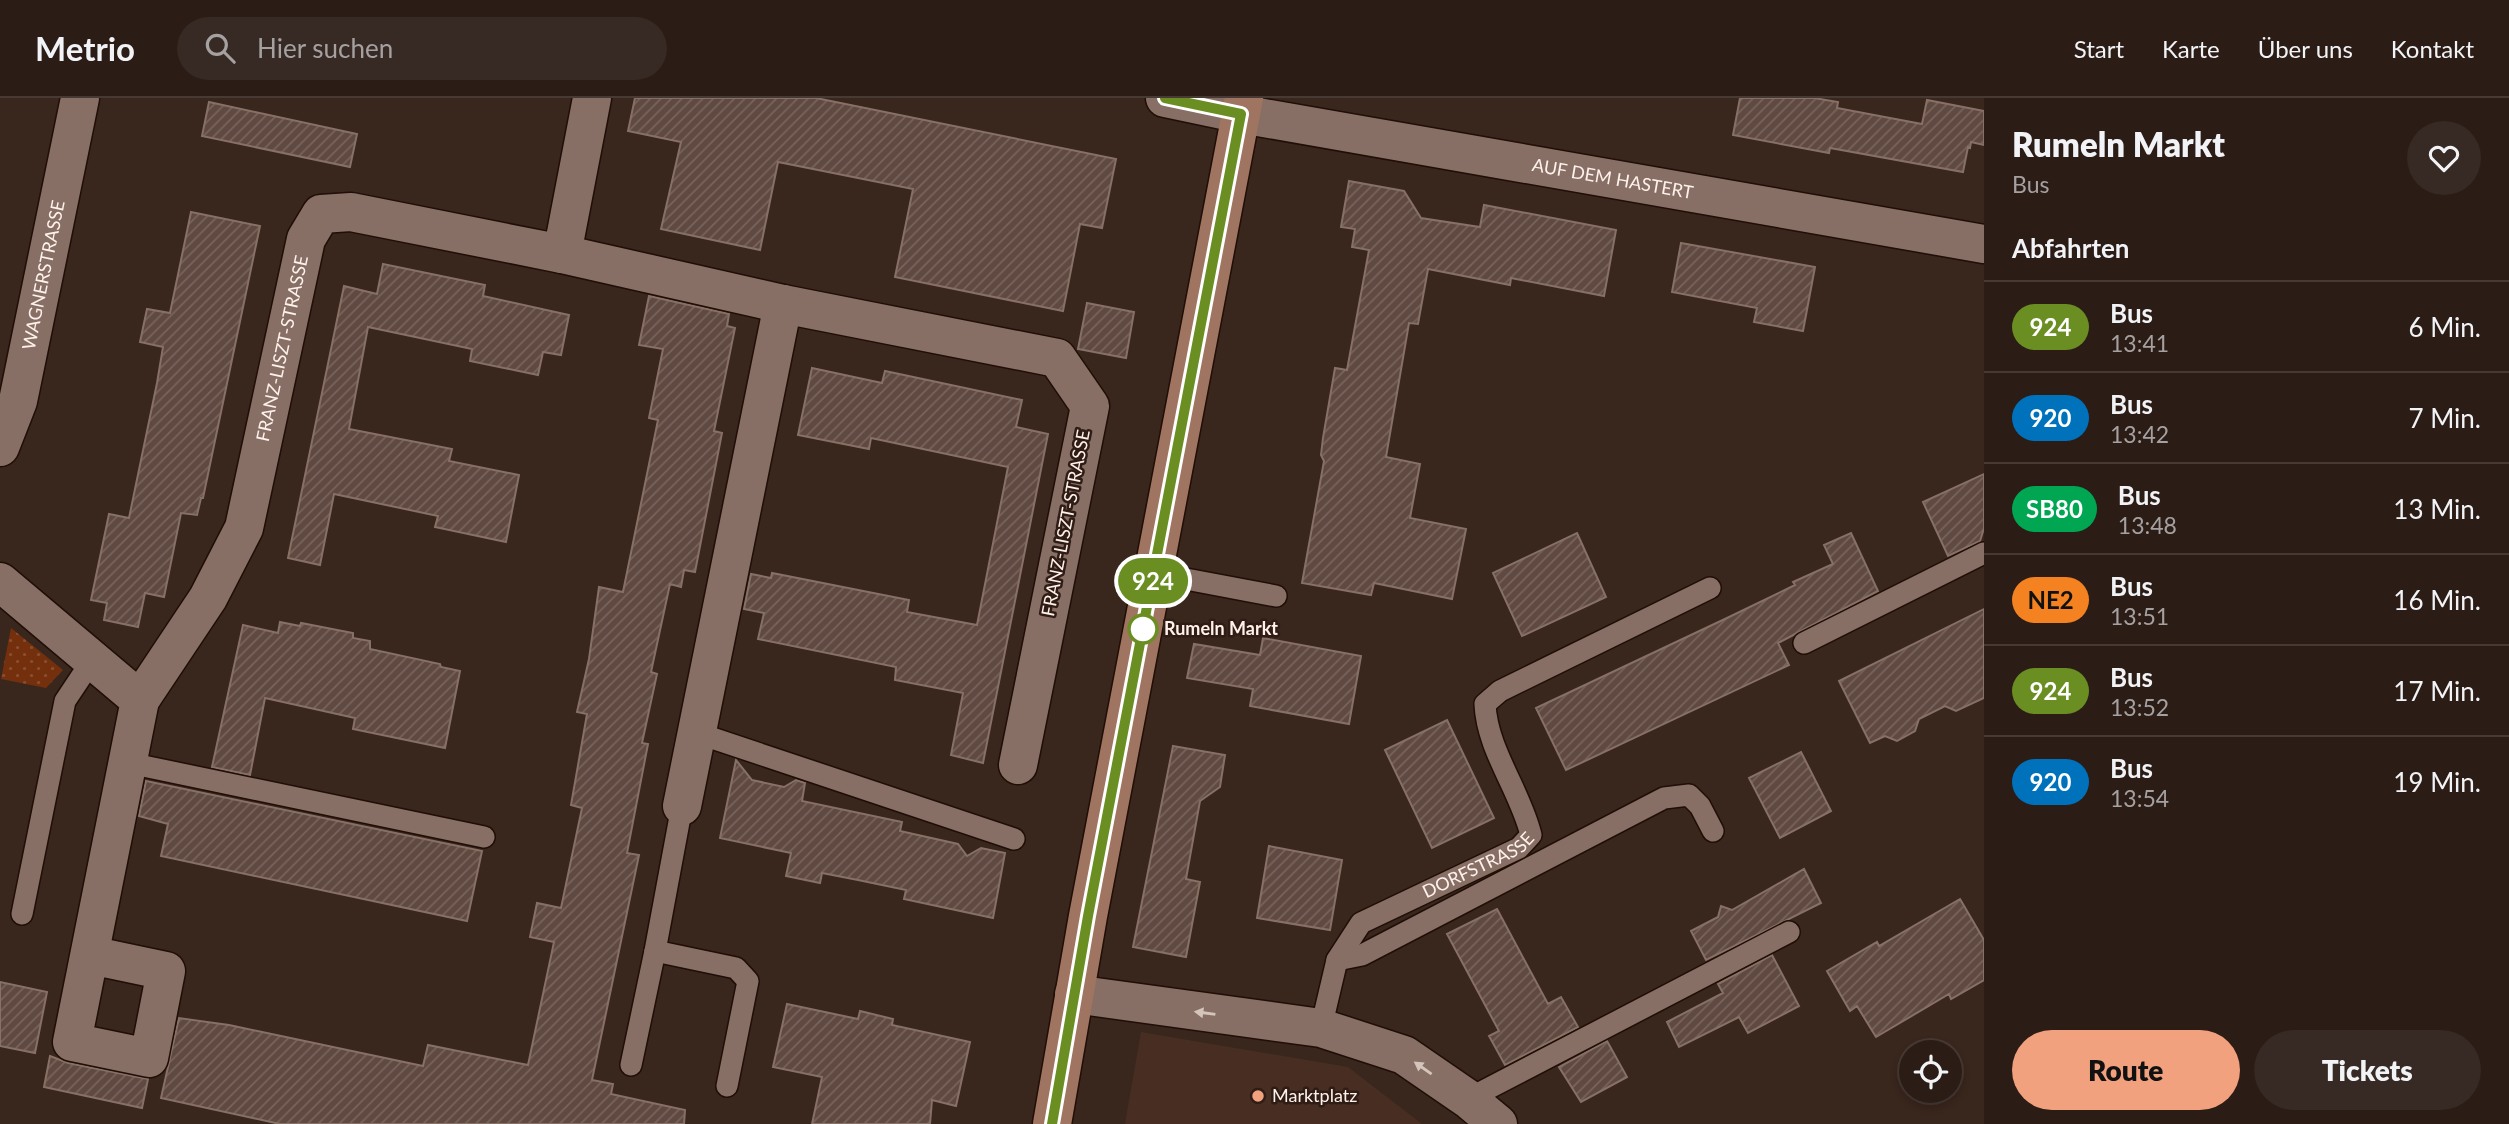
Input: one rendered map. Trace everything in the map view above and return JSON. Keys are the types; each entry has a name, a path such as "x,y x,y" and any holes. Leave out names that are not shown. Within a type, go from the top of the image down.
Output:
{"main road":[{"path":"1052,1124 1074,994 1242,106"}],"street":[{"name":"WAGNERSTRASSE","path":"0,447 18,401 80,98"},
{"path":"562,254 592,98"},
{"name":"AUF DEM HASTERT","path":"1165,98 1242,106 1984,244"},
{"name":"FRANZ-LISZT-STRASSE","path":"90,955 140,700 208,598 244,528 306,239 321,215 351,212 562,254 783,304 1057,358 1090,407 1018,765"},
{"path":"682,806 783,304"},
{"path":"0,582 140,700"},
{"path":"1074,994 1321,1028 1404,1055 1468,1099 1497,1124"}],"lane":[{"path":"1804,643 1984,553"},
{"path":"1154,573 1276,596"},
{"name":"DORFSTRASSE","path":"1321,1028 1337,960 1361,923 1519,848 1531,835 1526,815 1486,724 1485,704 1500,691 1710,588"},
{"path":"22,914 65,701 93,659"},
{"path":"697,733 1014,839"},
{"path":"129,762 484,836"},
{"path":"1337,960 1362,955 1664,798 1689,795 1700,806 1713,831"},
{"path":"631,1065 682,806"},
{"path":"1468,1099 1789,932"},
{"path":"655,951 736,968 748,981 727,1086"}],"shaded area":[{"path":"11,628 63,670 46,688 1,679"},
{"name":"Marktplatz","path":"1141,1032 1348,1067 1422,1124 1125,1124"}],"building":[{"path":"635,98 816,98 1116,159 1102,228 1080,224 1063,311 895,277 913,189 778,162 760,250 661,229 681,142 628,131"},
{"path":"1740,98 1814,98 1838,102 1837,108 1922,124 1927,100 1984,111 1984,145 1971,142 1963,172 1830,148 1829,153 1733,135"},
{"path":"209,102 357,134 350,167 202,136"},
{"path":"1349,181 1404,191 1421,218 1480,227 1484,205 1616,230 1604,296 1511,278 1510,285 1428,269 1418,324 1409,323 1386,457 1420,464 1410,518 1466,529 1452,599 1374,583 1371,595 1302,583 1324,461 1321,455 1323,438 1335,368 1347,370 1369,250 1352,247 1355,229 1341,227"},
{"path":"191,212 260,226 203,498 197,515 181,513 164,597 145,593 138,627 104,620 107,603 91,600 109,514 129,518 157,383 163,347 140,342 147,309 170,313"},
{"path":"1681,243 1815,267 1803,331 1754,322 1757,308 1672,292"},
{"path":"383,264 485,285 483,296 569,315 561,355 543,352 538,375 470,361 472,349 368,327 349,429 452,449 449,461 519,475 506,542 435,527 438,516 334,494 320,565 288,558 344,286 377,294"},
{"path":"649,296 729,314 727,326 735,328 714,431 722,433 695,572 684,570 681,587 670,584 651,672 657,674 642,743 648,744 627,853 639,855 592,1080 613,1084 611,1094 685,1110 684,1124 280,1124 161,1098 179,1018 229,1025 423,1066 428,1045 528,1065 554,942 530,937 537,903 561,908 582,808 571,805 587,714 577,712 589,659 599,587 623,592 658,420 649,418 663,349 639,345"},
{"path":"1087,303 1134,312 1126,358 1078,349"},
{"path":"812,368 882,383 885,371 1022,400 1016,427 1048,434 983,763 951,755 963,693 895,680 896,667 758,639 764,613 744,609 751,574 771,578 772,573 909,600 907,612 977,625 1008,467 871,438 869,449 798,435"},
{"path":"1984,474 1984,528 1980,541 1948,556 1923,502"},
{"path":"1577,533 1606,597 1522,636 1493,573"},
{"path":"1851,533 1878,591 1778,643 1789,665 1566,770 1536,708 1727,618 1795,585 1793,582 1833,564 1824,545"},
{"path":"1984,609 1984,698 1956,711 1945,706 1919,719 1915,731 1897,741 1885,736 1870,743 1839,681"},
{"path":"280,622 300,626 301,623 353,633 353,638 370,641 370,649 460,671 445,748 353,729 355,718 265,698 250,775 212,767 243,625 278,633"},
{"path":"1263,638 1361,656 1349,724 1250,706 1253,689 1187,678 1194,644 1260,655"},
{"path":"1447,720 1494,818 1432,848 1385,750"},
{"path":"1173,746 1225,755 1220,787 1200,801 1186,879 1200,882 1186,957 1133,947"},
{"path":"1801,752 1831,811 1780,838 1749,778"},
{"path":"736,760 752,780 784,787 796,780 805,783 802,801 902,822 900,831 958,844 967,856 981,848 1005,853 993,918 904,899 906,890 858,880 822,873 820,883 786,876 791,853 720,838"},
{"path":"146,781 482,851 467,921 161,856 168,824 139,816"},
{"path":"1269,846 1342,860 1330,930 1257,918"},
{"path":"1804,869 1821,903 1706,960 1691,931 1718,917 1721,906 1732,910"},
{"path":"1960,899 1984,940 1984,980 1951,999 1949,994 1876,1037 1857,1006 1850,1011 1827,971 1877,942 1879,946"},
{"path":"1497,909 1548,1004 1561,997 1578,1027 1505,1065 1489,1036 1499,1031 1447,934"},
{"path":"1772,955 1799,1006 1748,1033 1739,1017 1679,1047 1667,1022 1723,993 1718,984"},
{"path":"0,982 47,992 35,1053 0,1046"},
{"path":"787,1004 858,1019 860,1011 893,1019 892,1025 970,1042 956,1106 932,1100 930,1124 812,1124 822,1077 773,1067"},
{"path":"1607,1041 1627,1077 1581,1102 1559,1067"},
{"path":"50,1056 68,1063 148,1079 142,1108 44,1087"}],"bus line":[{"name":"924","path":"1052,1124 1088,916 1241,114 1165,98"}],"place":[{"name":"Rumeln Markt","path":"1143,629"},
{"name":"Marktplatz","path":"1258,1096"}]}
